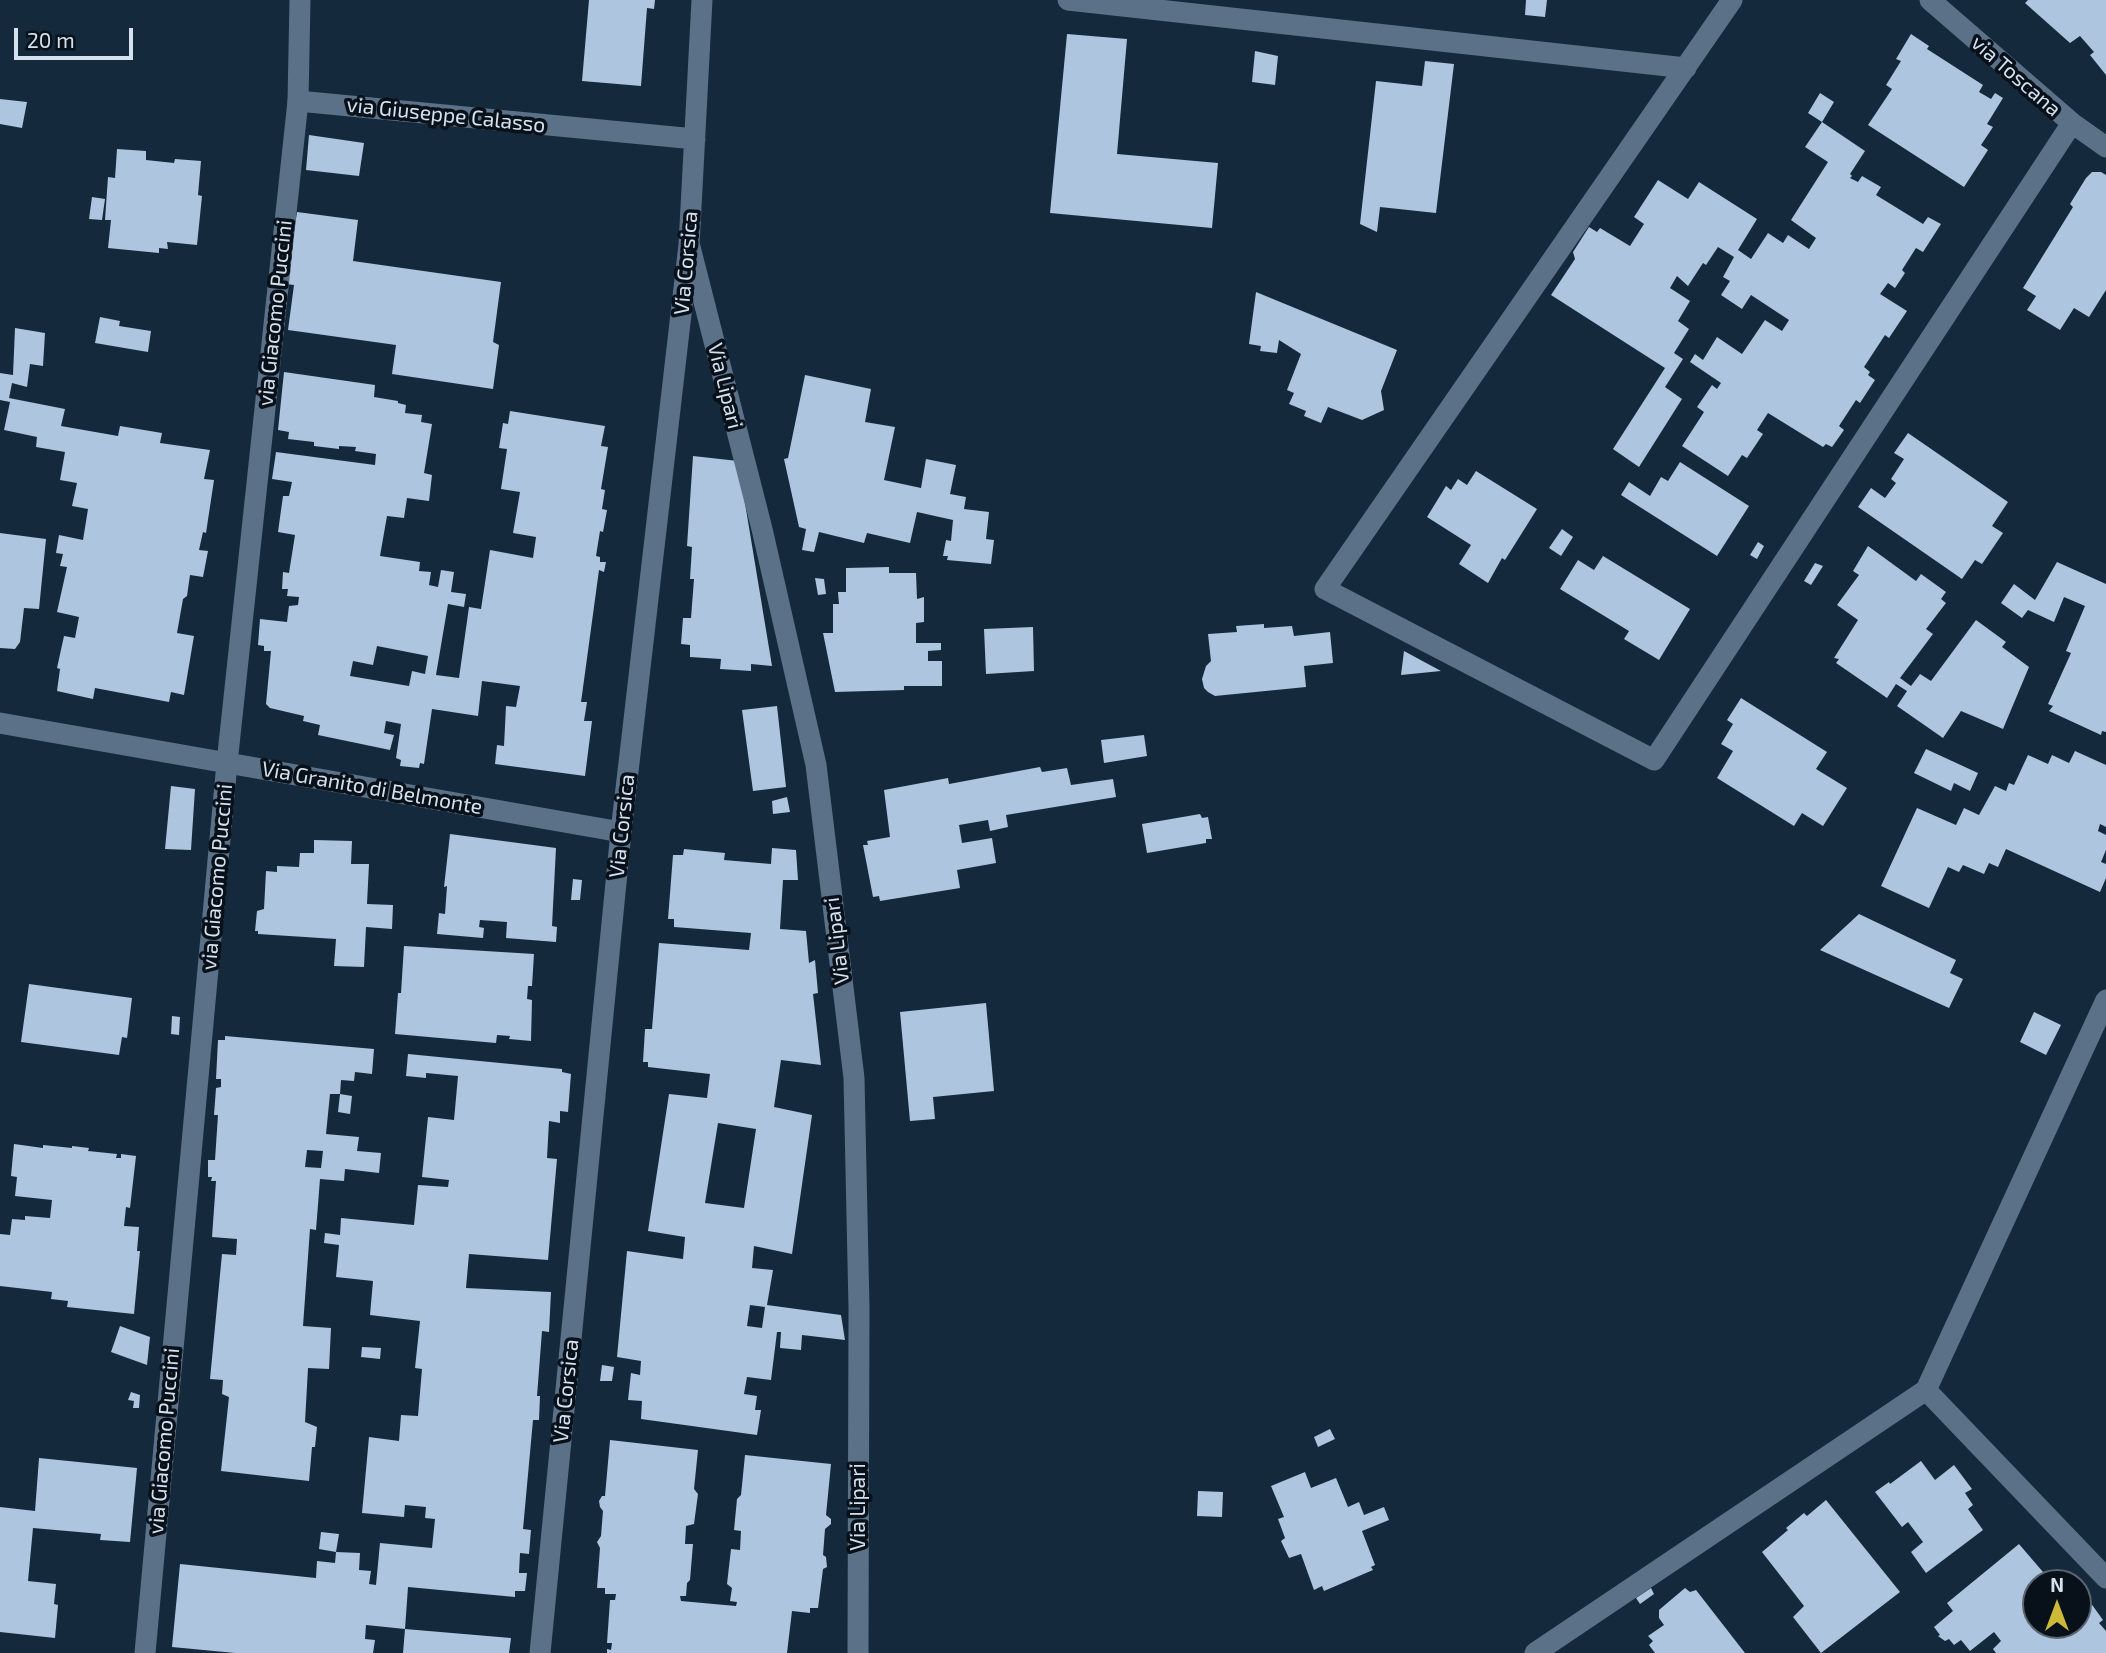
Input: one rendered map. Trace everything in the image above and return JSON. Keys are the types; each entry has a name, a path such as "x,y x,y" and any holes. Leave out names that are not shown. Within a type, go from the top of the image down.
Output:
{"street":[{"path":"298,101 300,0"},
{"name":"Via Corsica","path":"541,1653 621,832 689,245 702,0"},
{"path":"1068,0 1686,68"},
{"path":"1732,0 1325,589 1654,760 2072,124"},
{"name":"via Toscana","path":"1930,0 2072,124 2106,147"},
{"name":"via Giuseppe Calasso","path":"298,101 695,139"},
{"name":"via Giacomo Puccini","path":"145,1653 227,763 298,101"},
{"name":"Via Lipari","path":"689,245 762,529 816,765 852,1064 859,1308 858,1653"},
{"name":"Via Granito di Belmonte","path":"0,723 621,832"},
{"path":"1535,1653 1926,1391 2106,1000"},
{"path":"1926,1391 2106,1578"}],"building":[{"path":"589,0 655,0 654,9 647,8 641,86 582,81"},
{"path":"1526,0 1547,0 1545,17 1525,15"},
{"path":"2028,0 2106,0 2106,75 2090,55 2094,52 2080,36 2070,43 2025,3"},
{"path":"1067,34 1127,39 1117,154 1218,163 1212,228 1050,213"},
{"path":"1911,34 1929,46 1927,49 1983,85 1979,92 1991,99 1995,93 2003,98 1987,124 1993,127 1981,145 1988,150 1964,187 1868,125 1892,89 1886,85 1901,61 1896,59"},
{"path":"1255,51 1278,56 1275,85 1252,82"},
{"path":"1425,61 1454,64 1436,213 1380,207 1377,232 1360,224 1376,81 1422,86"},
{"path":"1820,93 1834,102 1822,122 1808,113"},
{"path":"0,99 27,102 22,128 0,124"},
{"path":"1822,122 1865,151 1850,178 1858,182 1862,176 1881,187 1876,195 1923,224 1928,217 1941,224 1923,252 1916,248 1902,270 1905,273 1895,288 1888,283 1880,294 1907,311 1889,338 1885,335 1864,367 1870,372 1868,375 1875,380 1860,403 1856,400 1839,426 1844,430 1832,447 1826,444 1823,447 1768,413 1757,430 1763,434 1747,458 1742,455 1728,476 1682,446 1704,412 1697,407 1712,385 1717,389 1721,383 1690,362 1695,354 1703,360 1717,337 1742,354 1765,320 1782,331 1789,320 1751,295 1742,309 1721,295 1730,281 1723,277 1734,257 1718,247 1706,265 1703,263 1688,286 1677,276 1670,288 1690,301 1678,321 1689,329 1674,353 1683,359 1665,387 1682,399 1639,467 1613,449 1665,368 1551,295 1575,259 1573,252 1589,227 1597,232 1600,228 1630,246 1644,224 1634,217 1658,180 1688,199 1699,182 1757,219 1738,250 1751,259 1768,233 1783,243 1788,235 1809,249 1816,238 1791,220 1828,162 1805,147"},
{"path":"309,135 364,143 359,176 306,170"},
{"path":"117,149 146,151 146,160 174,163 175,159 201,161 198,195 202,196 197,245 167,242 168,249 159,248 159,253 108,248 111,220 105,220 108,177 115,178"},
{"path":"2092,172 2106,175 2106,290 2089,317 2074,308 2060,330 2027,310 2036,296 2023,288 2073,207 2070,204"},
{"path":"92,197 105,199 102,220 89,219"},
{"path":"297,212 358,220 353,261 501,282 493,342 499,345 493,389 392,374 396,345 288,330 294,285 286,284"},
{"path":"1256,292 1397,350 1381,391 1384,410 1362,420 1328,407 1321,423 1304,416 1306,411 1289,404 1294,393 1287,390 1301,354 1279,340 1277,353 1260,351 1261,346 1249,344"},
{"path":"100,317 120,321 119,326 151,331 148,352 95,343"},
{"path":"15,328 45,333 43,366 30,364 27,387 12,383 9,398 65,409 61,426 118,436 120,426 162,433 160,443 210,450 204,479 214,480 206,533 203,532 199,550 208,551 203,577 190,575 177,633 194,636 184,695 171,692 169,702 95,688 93,699 57,691 60,669 57,668 64,636 75,638 79,617 57,612 67,567 60,566 63,554 56,553 59,535 83,540 88,509 72,506 77,483 60,480 65,452 36,447 37,437 4,430 10,402 0,400 0,373 13,375"},
{"path":"284,372 375,385 374,397 398,401 406,405 405,413 422,415 421,422 432,424 424,473 432,475 429,501 407,498 404,518 387,516 380,556 420,562 419,571 431,572 429,585 438,587 441,570 454,572 451,592 466,594 464,607 448,604 436,675 459,678 469,607 481,609 490,550 533,558 536,537 513,533 520,492 501,489 507,449 499,448 503,423 508,424 510,411 605,426 601,446 608,447 601,489 605,490 602,509 607,510 596,556 600,557 600,562 606,562 604,572 599,570 581,702 587,702 584,721 592,721 585,776 495,764 497,745 504,746 506,706 516,707 520,686 482,681 478,716 432,709 424,764 420,763 419,768 400,766 401,760 396,758 401,724 386,721 384,733 394,735 390,750 318,735 320,725 303,721 304,716 270,708 266,704 271,651 264,651 264,646 258,645 260,619 287,622 289,606 298,605 299,597 287,596 288,589 282,589 283,572 289,573 295,535 278,532 283,496 289,496 292,482 272,479 276,452 375,465 376,454 355,451 356,447 339,446 339,449 314,446 314,442 288,439 289,432 278,430","holes":["377,646 428,656 425,674 412,671 409,686 350,676 353,661 373,665"]},
{"path":"805,375 871,389 865,422 895,427 884,480 921,488 926,459 956,465 950,494 966,497 964,509 989,512 986,539 994,540 991,564 947,560 948,556 943,556 946,540 951,541 953,520 917,512 910,543 867,533 864,543 819,532 814,552 802,550 806,529 799,527 784,459 788,458"},
{"path":"1908,433 2008,502 1992,526 2003,533 1982,564 1975,560 1962,579 1858,507 1871,488 1885,498 1896,483 1891,479 1904,459 1894,453"},
{"path":"693,456 738,461 772,666 751,664 751,671 720,669 721,659 690,657 690,645 681,644 683,618 691,618 694,579 690,579 692,547 687,546"},
{"path":"1680,462 1749,506 1717,556 1621,495 1629,482 1650,496 1661,477 1668,481"},
{"path":"1476,471 1537,509 1505,560 1502,558 1488,583 1459,564 1471,545 1427,517 1446,486 1451,490 1458,479 1467,485"},
{"path":"1562,529 1573,537 1561,556 1549,548"},
{"path":"0,533 46,539 39,609 24,608 20,642 15,649 0,648"},
{"path":"1758,542 1764,546 1757,559 1750,555"},
{"path":"1868,546 1916,581 1921,574 1946,592 1941,599 1946,603 1926,629 1933,634 1900,678 1911,686 1920,674 1931,681 1976,620 2006,642 2002,647 2029,667 2003,729 1961,711 1943,738 1897,706 1907,691 1896,684 1887,698 1836,663 1839,659 1834,658 1858,620 1837,605 1859,575 1853,571"},
{"path":"1603,556 1690,609 1659,660 1624,639 1629,631 1560,589 1578,560 1594,570"},
{"path":"2057,562 2106,584 2106,732 2102,731 2101,735 2049,711 2053,706 2048,704 2071,653 2066,651 2085,606 2064,597 2054,622 2028,610 2022,618 2001,603 2014,584 2035,600"},
{"path":"1815,563 1823,566 1811,585 1804,581"},
{"path":"889,567 889,573 916,573 917,599 924,597 924,622 916,623 916,643 941,643 941,650 928,651 928,661 942,661 942,686 904,686 904,690 835,692 823,633 833,633 833,604 839,604 838,592 846,592 846,568"},
{"path":"815,578 824,579 826,594 818,595"},
{"path":"1264,624 1264,628 1292,626 1294,636 1330,632 1333,663 1304,666 1306,687 1215,696 1208,692 1202,679 1206,666 1211,661 1208,634 1237,632 1236,626"},
{"path":"1033,627 1034,671 986,674 984,629"},
{"path":"1404,651 1441,671 1401,675"},
{"path":"1741,698 1827,752 1816,769 1847,788 1823,826 1802,813 1794,826 1717,778 1733,751 1721,744 1733,724 1727,720"},
{"path":"777,706 786,787 753,791 742,710"},
{"path":"1144,735 1147,756 1104,763 1101,740"},
{"path":"1926,749 1978,773 1970,791 1954,783 1951,791 1914,773"},
{"path":"2075,751 2106,765 2106,827 2100,824 2098,831 2106,835 2106,850 2101,862 2106,864 2106,878 2100,892 2006,849 1998,867 1989,863 1984,874 1963,865 1959,872 1948,867 1929,908 1881,886 1917,808 1956,825 1964,808 1979,815 1995,786 2006,791 2009,783 2014,785 2028,755 2048,764 2052,755 2069,763"},
{"path":"1040,767 1042,772 1067,768 1071,785 1113,779 1116,797 1006,815 1008,827 990,831 988,820 959,825 962,843 992,838 996,863 957,870 960,888 880,901 879,896 873,897 863,845 868,845 867,841 890,837 884,790 948,778 949,784"},
{"path":"171,786 195,789 191,850 165,849"},
{"path":"787,797 790,812 773,814 772,801"},
{"path":"1200,814 1202,818 1208,817 1212,839 1206,839 1206,843 1147,853 1142,824"},
{"path":"450,834 556,848 552,926 557,927 556,942 506,938 507,922 480,920 479,927 484,928 483,938 437,934 439,913 445,914 447,886 444,887"},
{"path":"314,840 352,841 351,864 369,864 367,904 393,905 392,929 366,927 364,967 334,966 336,939 258,934 258,931 255,931 257,911 264,909 266,871 277,872 277,866 299,867 300,853 314,853"},
{"path":"772,848 796,850 798,880 783,880 780,929 806,931 809,963 815,960 818,993 813,994 821,1065 781,1060 774,1107 812,1115 792,1254 754,1246 752,1268 773,1270 767,1305 841,1315 845,1340 802,1335 801,1350 780,1348 781,1332 777,1332 771,1380 747,1377 744,1394 757,1396 755,1410 761,1410 757,1435 641,1419 642,1401 628,1400 631,1373 640,1375 641,1361 617,1357 627,1251 683,1259 685,1237 648,1231 669,1094 707,1098 710,1074 648,1067 648,1062 643,1062 645,1029 652,1029 659,943 749,950 751,933 674,927 674,919 668,919 673,855 683,855 684,849 725,853 724,860 771,864","holes":["718,1123 756,1129 744,1208 705,1203","750,1305 765,1307 762,1328 747,1326"]},
{"path":"573,879 582,880 580,900 571,900"},
{"path":"1859,914 1956,960 1950,973 1963,979 1949,1008 1820,950"},
{"path":"404,946 534,954 532,986 528,986 527,999 532,1000 531,1041 497,1035 496,1043 395,1034"},
{"path":"29,984 132,998 127,1038 122,1037 119,1055 21,1042"},
{"path":"986,1003 994,1091 933,1097 935,1119 910,1121 900,1012"},
{"path":"2034,1012 2061,1025 2046,1055 2020,1042"},
{"path":"172,1016 180,1017 179,1035 171,1034"},
{"path":"225,1036 374,1049 372,1074 355,1072 354,1081 341,1080 340,1094 330,1094 326,1134 359,1137 357,1151 381,1153 379,1173 345,1169 344,1181 320,1179 316,1230 310,1229 303,1326 331,1328 329,1369 308,1368 305,1422 317,1427 309,1481 221,1471 229,1397 222,1394 223,1380 210,1379 222,1254 236,1255 237,1239 212,1237 216,1181 211,1181 212,1177 208,1177 208,1160 215,1160 218,1115 214,1115 216,1088 221,1087 221,1079 216,1079 218,1040 225,1040","holes":["307,1150 323,1151 321,1168 305,1167"]},
{"path":"408,1054 562,1069 562,1072 571,1074 568,1112 560,1111 560,1123 549,1121 547,1158 557,1159 548,1260 469,1254 466,1288 551,1292 549,1332 542,1331 537,1396 540,1396 539,1420 533,1420 523,1529 531,1530 529,1554 520,1553 519,1573 527,1573 525,1591 515,1591 515,1597 408,1587 405,1629 366,1625 365,1639 375,1640 373,1653 235,1653 172,1647 180,1564 316,1578 317,1561 335,1563 336,1552 360,1553 359,1570 371,1571 369,1584 376,1585 380,1543 432,1548 435,1519 425,1518 426,1507 405,1505 404,1517 362,1513 369,1437 399,1441 401,1415 418,1416 422,1369 415,1368 420,1321 370,1315 373,1281 336,1277 339,1245 324,1243 325,1233 340,1235 341,1218 414,1225 418,1185 448,1187 449,1180 422,1177 428,1117 454,1120 458,1076 426,1073 426,1078 406,1076"},
{"path":"340,1094 352,1096 350,1114 338,1112"},
{"path":"14,1144 43,1148 43,1145 89,1148 88,1151 117,1154 116,1158 121,1158 121,1154 136,1156 130,1208 126,1207 124,1226 139,1227 137,1251 140,1251 134,1314 67,1307 68,1301 51,1299 52,1292 0,1286 0,1234 10,1235 12,1219 25,1220 25,1216 50,1218 52,1200 15,1196 17,1177 11,1176"},
{"path":"120,1326 150,1337 147,1365 111,1352"},
{"path":"362,1347 381,1348 380,1359 361,1357"},
{"path":"602,1365 614,1367 612,1381 600,1381"},
{"path":"131,1392 140,1395 139,1408 133,1408 134,1401 128,1400"},
{"path":"1330,1429 1335,1439 1318,1447 1314,1437"},
{"path":"610,1440 698,1450 694,1489 698,1494 694,1524 686,1526 685,1544 693,1544 690,1580 687,1583 686,1596 680,1596 681,1601 736,1606 737,1602 730,1601 732,1588 727,1584 731,1549 740,1550 741,1531 734,1530 745,1455 831,1464 826,1515 831,1519 831,1524 825,1529 823,1555 826,1557 827,1567 823,1569 818,1608 810,1608 810,1613 792,1611 787,1653 607,1653 607,1649 611,1650 612,1643 607,1643 610,1600 615,1600 616,1594 605,1594 605,1588 597,1588 600,1548 597,1542 601,1536 603,1511 599,1501 605,1496"},
{"path":"39,1458 137,1468 130,1542 100,1540 101,1534 33,1528 28,1581 56,1584 54,1604 58,1605 55,1638 0,1632 0,1507 35,1511"},
{"path":"1921,1461 1935,1480 1954,1465 1972,1489 1965,1493 1973,1505 1968,1509 1983,1530 1926,1573 1911,1552 1923,1542 1908,1522 1902,1527 1875,1492"},
{"path":"1305,1472 1311,1488 1336,1478 1348,1507 1359,1502 1364,1515 1384,1507 1389,1520 1362,1531 1375,1565 1371,1567 1373,1570 1324,1591 1322,1586 1314,1590 1301,1554 1289,1558 1281,1541 1285,1538 1278,1519 1284,1517 1271,1486"},
{"path":"1198,1491 1223,1492 1222,1517 1197,1516"},
{"path":"1826,1500 1900,1592 1821,1653 1793,1617 1804,1606 1762,1552 1804,1513 1807,1516"},
{"path":"321,1532 339,1534 336,1552 319,1549"},
{"path":"2019,1544 2040,1569 2022,1569 2022,1639 2092,1639 2092,1605 2103,1620 2099,1623 2106,1631 2106,1653 1996,1653 1993,1649 2001,1641 1994,1632 1970,1651 1961,1640 1954,1645 1949,1639 1945,1641 1938,1636 1940,1635 1934,1627 1953,1611 1947,1603"},
{"path":"1651,1588 1654,1594 1640,1604 1636,1598"},
{"path":"1685,1588 1690,1592 1696,1590 1745,1653 1655,1653 1649,1645 1653,1641 1648,1636 1664,1625 1659,1618 1659,1610"},
{"path":"405,1629 511,1638 509,1653 403,1653"}]}
